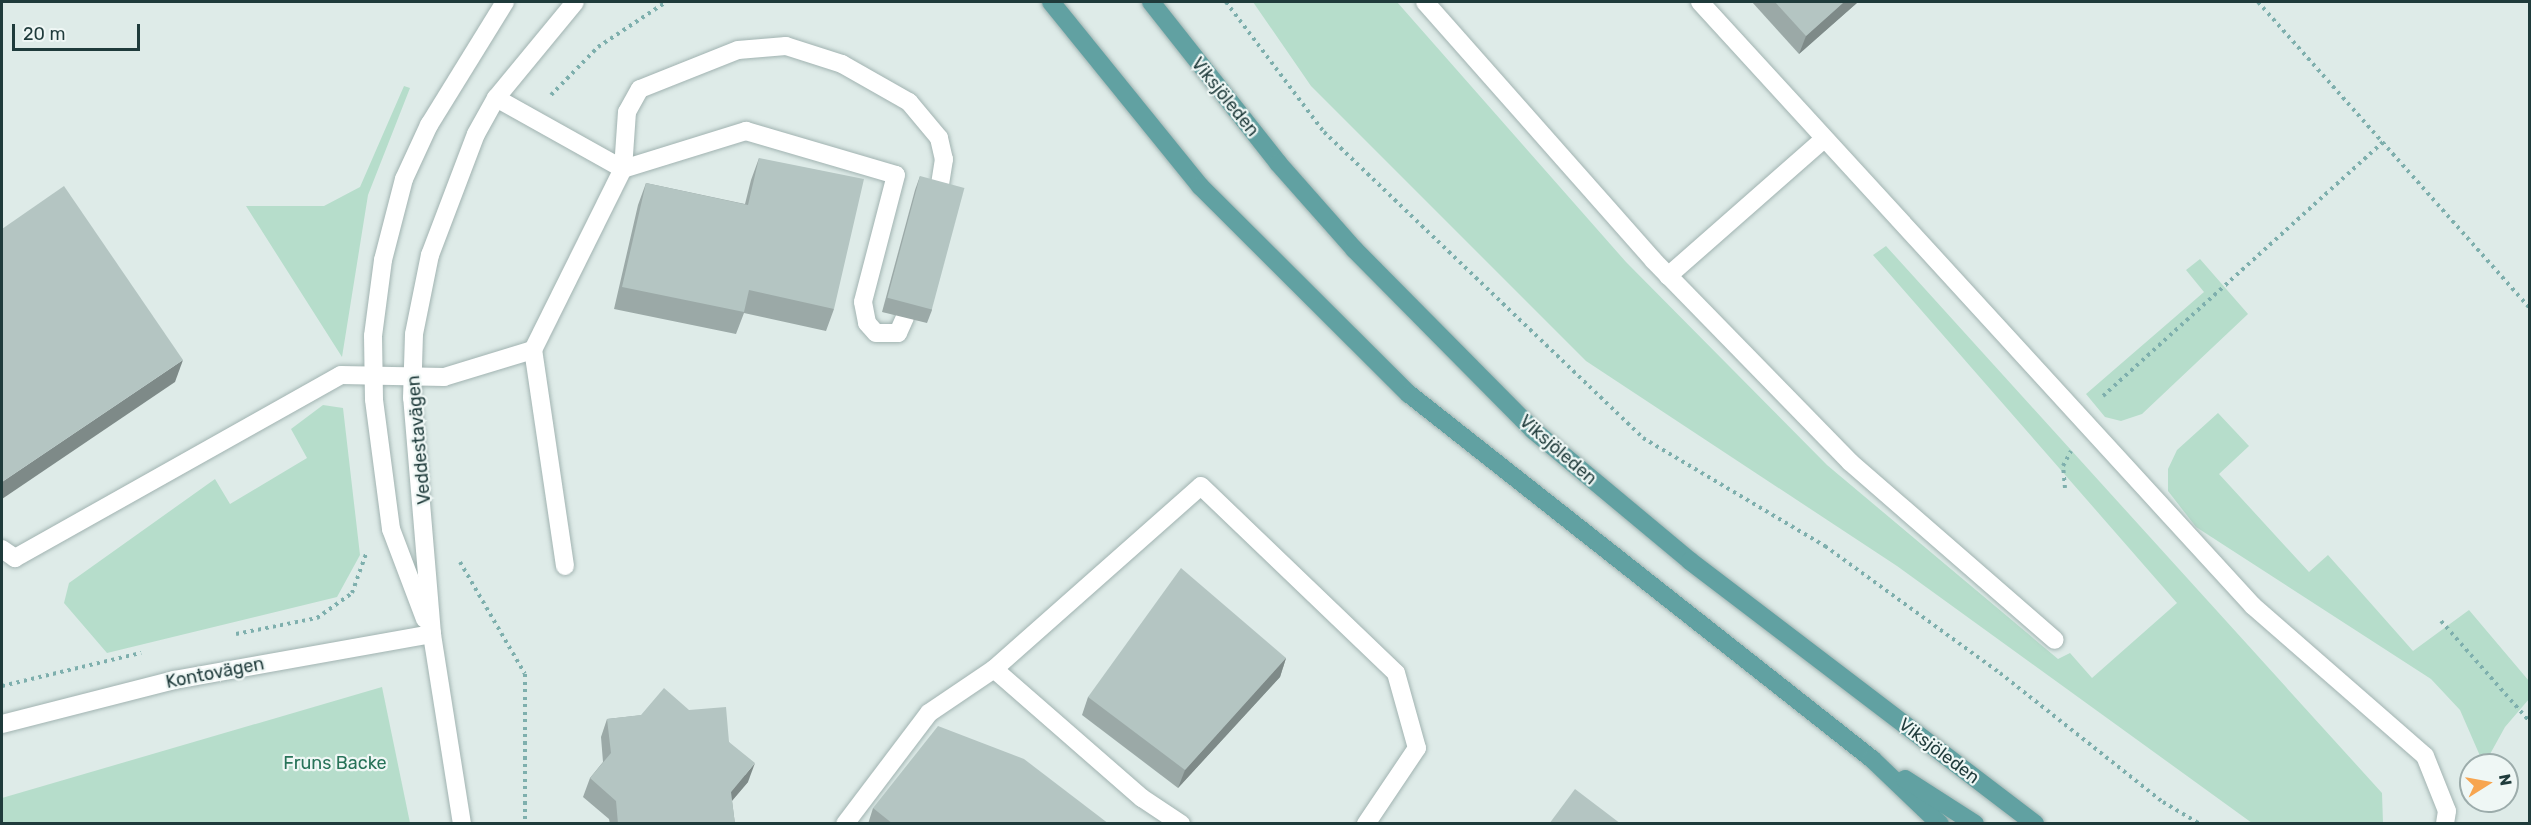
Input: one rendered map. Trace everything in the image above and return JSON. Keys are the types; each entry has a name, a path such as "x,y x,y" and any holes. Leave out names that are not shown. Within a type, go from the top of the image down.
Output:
{"main road":[{"name":"Viksjöleden","path":"1051,2 1200,186 1409,394 1872,759 1940,824"},
{"name":"Viksjöleden","path":"1151,2 1339,232 1440,341 1533,430 1690,561 2036,824"},
{"name":"Viksjöleden","path":"1872,759 1975,824"}],"street":[{"name":"Veddestavägen","path":"432,634 391,529 374,377 383,260 404,179 454,77 505,2"},
{"name":"Veddestavägen","path":"462,824 432,634 411,378 429,255 456,176 496,98 575,2"},
{"path":"1425,2 1668,276 1850,462 2055,640"},
{"path":"1700,2 1823,140 2253,606 2425,756 2447,810 2445,824"},
{"path":"565,566 532,350 623,170 627,112 640,89 738,50 786,46 842,64 909,102 939,138 944,159 938,196"},
{"path":"496,98 623,170 746,131 896,176 863,302 867,323 876,333 898,333 905,318"},
{"path":"1668,276 1823,140"},
{"path":"2,549 15,558 341,375 444,377 532,350"},
{"path":"845,824 929,713 994,669 1201,486 1396,673 1417,748 1366,824"},
{"name":"Kontovägen","path":"2,724 174,680 432,634"},
{"path":"994,669 1142,798 1181,824"}],"path":[{"path":"568,74 666,2"},
{"path":"1226,2 1324,132 1644,438 1825,546 2000,673 2163,802 2200,824"},
{"path":"2258,2 2529,308"},
{"path":"2065,488 2063,466 2099,400 2383,142"},
{"path":"226,636 317,618 352,593 367,549"},
{"path":"456,549 461,568 525,674 525,824"},
{"path":"2441,621 2529,722"},
{"path":"2,686 147,652"}],"green space":[{"path":"1253,2 1397,2 1626,262 1827,465 2058,659 2070,653 2092,678 2177,603 1873,255 1886,246 2382,793 2383,823 2252,823 1897,566 1586,361 1311,86"},
{"path":"404,86 410,88 368,195 342,357 246,206 324,206 360,187"},
{"path":"2200,259 2248,314 2142,414 2121,421 2105,417 2086,394 2204,292 2186,270"},
{"path":"323,405 343,408 360,555 337,597 107,653 64,603 69,583 215,479 230,504 307,458 291,429"},
{"path":"2218,413 2249,446 2219,474 2309,572 2328,555 2413,651 2469,610 2529,681 2529,699 2505,727 2491,753 2479,753 2460,710 2431,679 2196,527 2168,491 2168,469 2177,450"},
{"name":"Fruns Backe","path":"382,687 410,823 2,823 2,798"}],"building":[{"path":"1775,2 1844,2 1806,36"},
{"path":"759,158 864,179 834,309 749,290 744,312 622,287 646,183 748,205"},
{"path":"920,176 964,188 932,310 887,298"},
{"path":"64,186 183,360 2,482 2,229"},
{"path":"1181,568 1286,658 1185,770 1088,697"},
{"path":"664,688 689,710 726,707 729,742 755,763 731,792 735,824 618,824 616,801 590,778 611,753 607,719 641,715"},
{"path":"938,726 1024,759 1109,824 893,824 873,808"},
{"path":"1575,789 1621,824 1549,824"}]}
